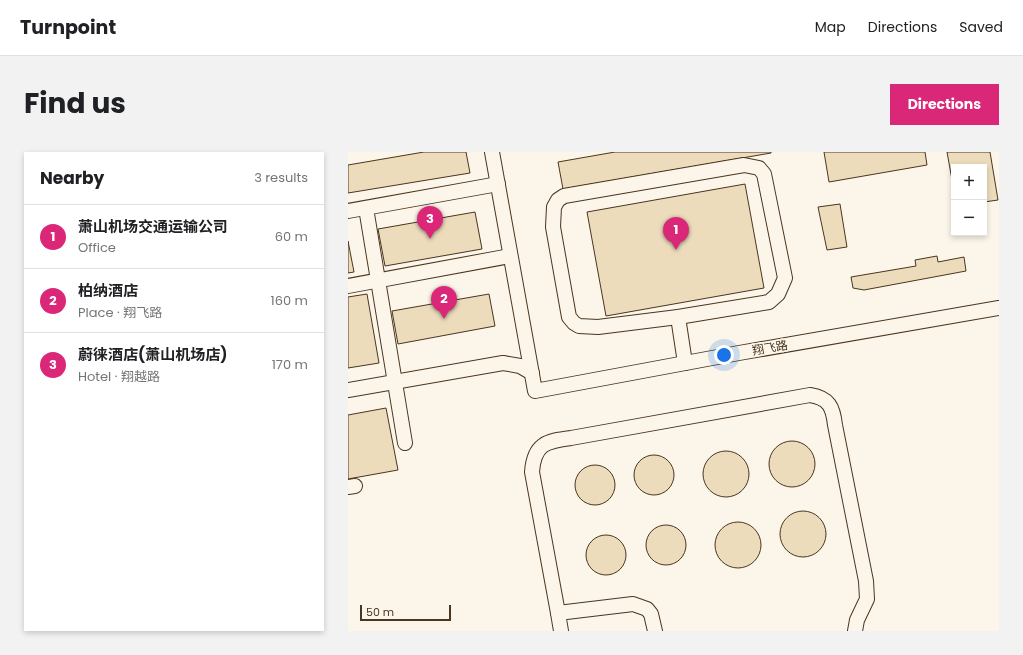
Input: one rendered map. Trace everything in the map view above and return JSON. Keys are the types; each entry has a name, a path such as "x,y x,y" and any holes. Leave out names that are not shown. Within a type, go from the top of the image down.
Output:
{"street":[{"path":"495,152 498,184 532,374"},
{"path":"744,165 759,168 764,174 785,278 778,294 768,302 678,317 598,327 579,326 574,322 569,317 553,227 554,207 558,200 564,196 744,165"},
{"path":"348,211 498,184"},
{"path":"366,208 405,443"},
{"path":"348,286 510,256"},
{"name":"翔飞路","path":"532,374 535,391 999,308"},
{"path":"678,317 685,363"},
{"path":"348,390 503,363 520,366 532,374"},
{"path":"561,631 532,472 532,461 537,451 544,444 552,440 571,438 810,395 818,396 825,400 834,412 835,425 866,581 867,599 855,631"},
{"path":"558,614 633,604 646,609 651,614 655,631"}],"building":[{"path":"424,152 466,152 470,173 348,193 348,165"},
{"path":"615,152 771,153 563,189 558,162"},
{"path":"824,152 925,152 927,165 829,182"},
{"path":"947,152 990,152 998,200 987,202 987,164 951,164 951,174"},
{"path":"745,184 764,288 606,316 587,212"},
{"path":"840,204 847,247 827,250 818,207"},
{"path":"475,212 482,249 385,266 378,229"},
{"path":"348,241 354,272 348,273"},
{"path":"937,256 938,262 964,257 966,271 864,290 853,288 851,277 916,266 915,260"},
{"path":"367,294 379,363 348,368 348,297"},
{"path":"489,294 495,326 398,344 392,311"},
{"path":"386,408 398,470 348,479 348,415"},
{"path":"792,441 805,445 811,451 815,464 811,477 805,483 792,487 779,483 773,477 769,464 773,451 779,445"},
{"path":"726,451 739,455 745,461 749,474 745,487 739,493 726,497 713,493 707,487 703,474 707,461 713,455"},
{"path":"658,455 665,458 671,464 674,475 673,483 665,492 658,495 650,495 643,492 635,483 634,471 637,464 646,456"},
{"path":"599,465 606,468 612,474 615,485 614,493 606,502 599,505 591,505 584,502 576,493 575,481 578,474 587,466"},
{"path":"803,511 816,515 822,521 826,534 822,547 816,553 803,557 790,553 784,547 780,534 784,521 790,515"},
{"path":"738,522 751,526 757,532 761,545 757,558 751,564 738,568 725,564 719,558 715,545 719,532 725,526"},
{"path":"670,525 677,528 683,534 686,545 685,553 677,562 670,565 662,565 655,562 647,553 646,541 649,534 658,526"},
{"path":"610,535 617,538 623,544 626,555 625,563 617,572 610,575 602,575 595,572 587,563 586,551 589,544 598,536"}],"place":[{"name":"蔚徕酒店(萧山机场店)","path":"430,239"},
{"name":"萧山机场交通运输公司","path":"676,250"},
{"name":"柏纳酒店","path":"444,319"}]}
